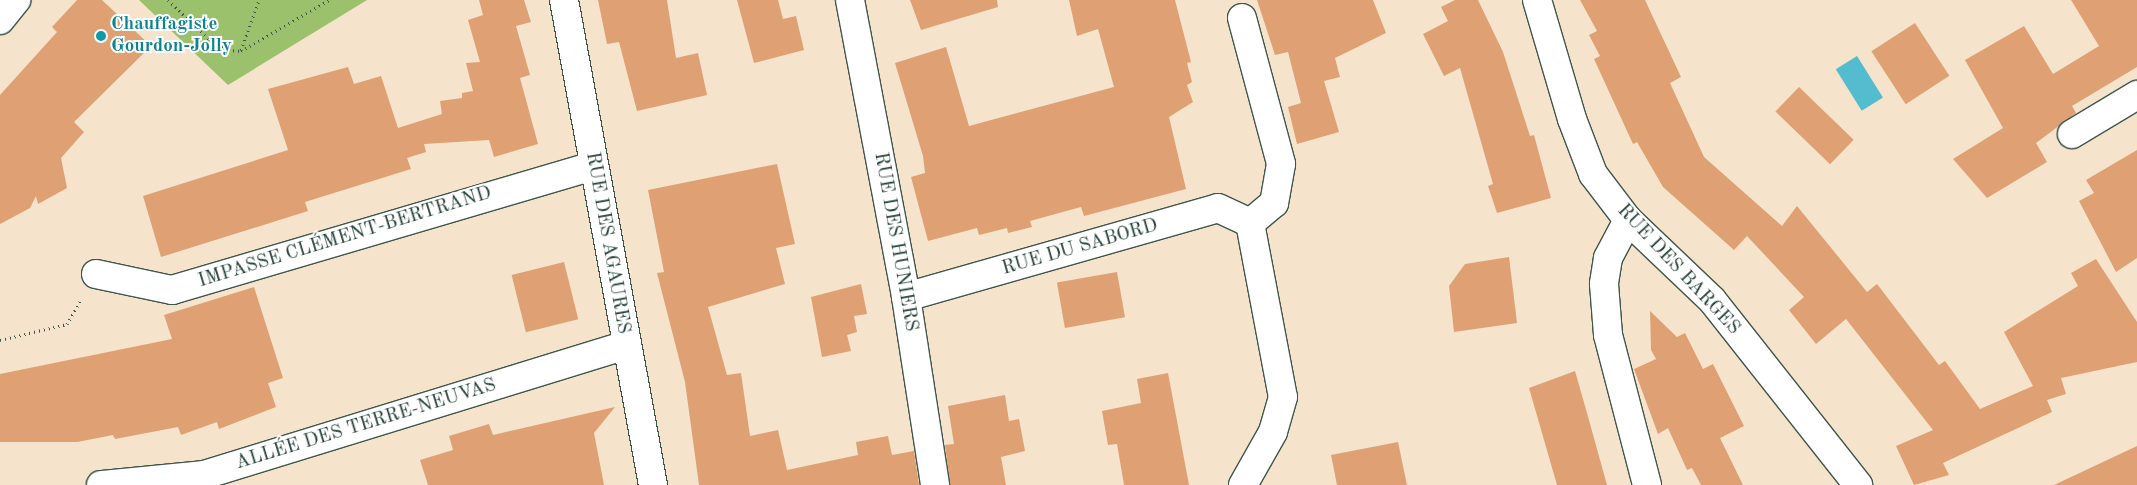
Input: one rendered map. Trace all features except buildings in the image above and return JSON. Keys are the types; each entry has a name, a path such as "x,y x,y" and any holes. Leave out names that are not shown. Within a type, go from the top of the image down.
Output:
{"street":[{"path":"0,20 16,0"},
{"name":"RUE DES AGAURES","path":"564,0 653,485"},
{"name":"RUE DES HUNIERS","path":"850,0 906,298 935,485"},
{"name":"RUE DES BARGES","path":"1537,0 1572,119 1593,174 1628,220 1712,300 1858,485"},
{"path":"1242,18 1281,164 1274,202 1250,223 1282,397 1273,432 1243,485"},
{"path":"2072,134 2137,95"},
{"name":"IMPASSE CLÉMENT-BERTRAND","path":"96,274 172,290 593,166"},
{"name":"RUE DU SABORD","path":"906,298 1218,208 1250,223"},
{"path":"1628,220 1608,258 1604,284 1608,335 1647,485"},
{"name":"ALLÉE DES TERRE-NEUVAS","path":"101,485 204,475 626,345"}],"path":[{"path":"168,0 209,39 228,50 241,51 329,0"},
{"path":"241,51 259,0"},
{"path":"0,340 67,324 96,274"}],"green space":[{"path":"139,0 367,0 228,85"}],"water":[{"path":"1857,56 1883,98 1862,111 1836,69"}],"place":[{"name":"Chauffagiste Gourdon-Jolly","path":"101,36"}]}
